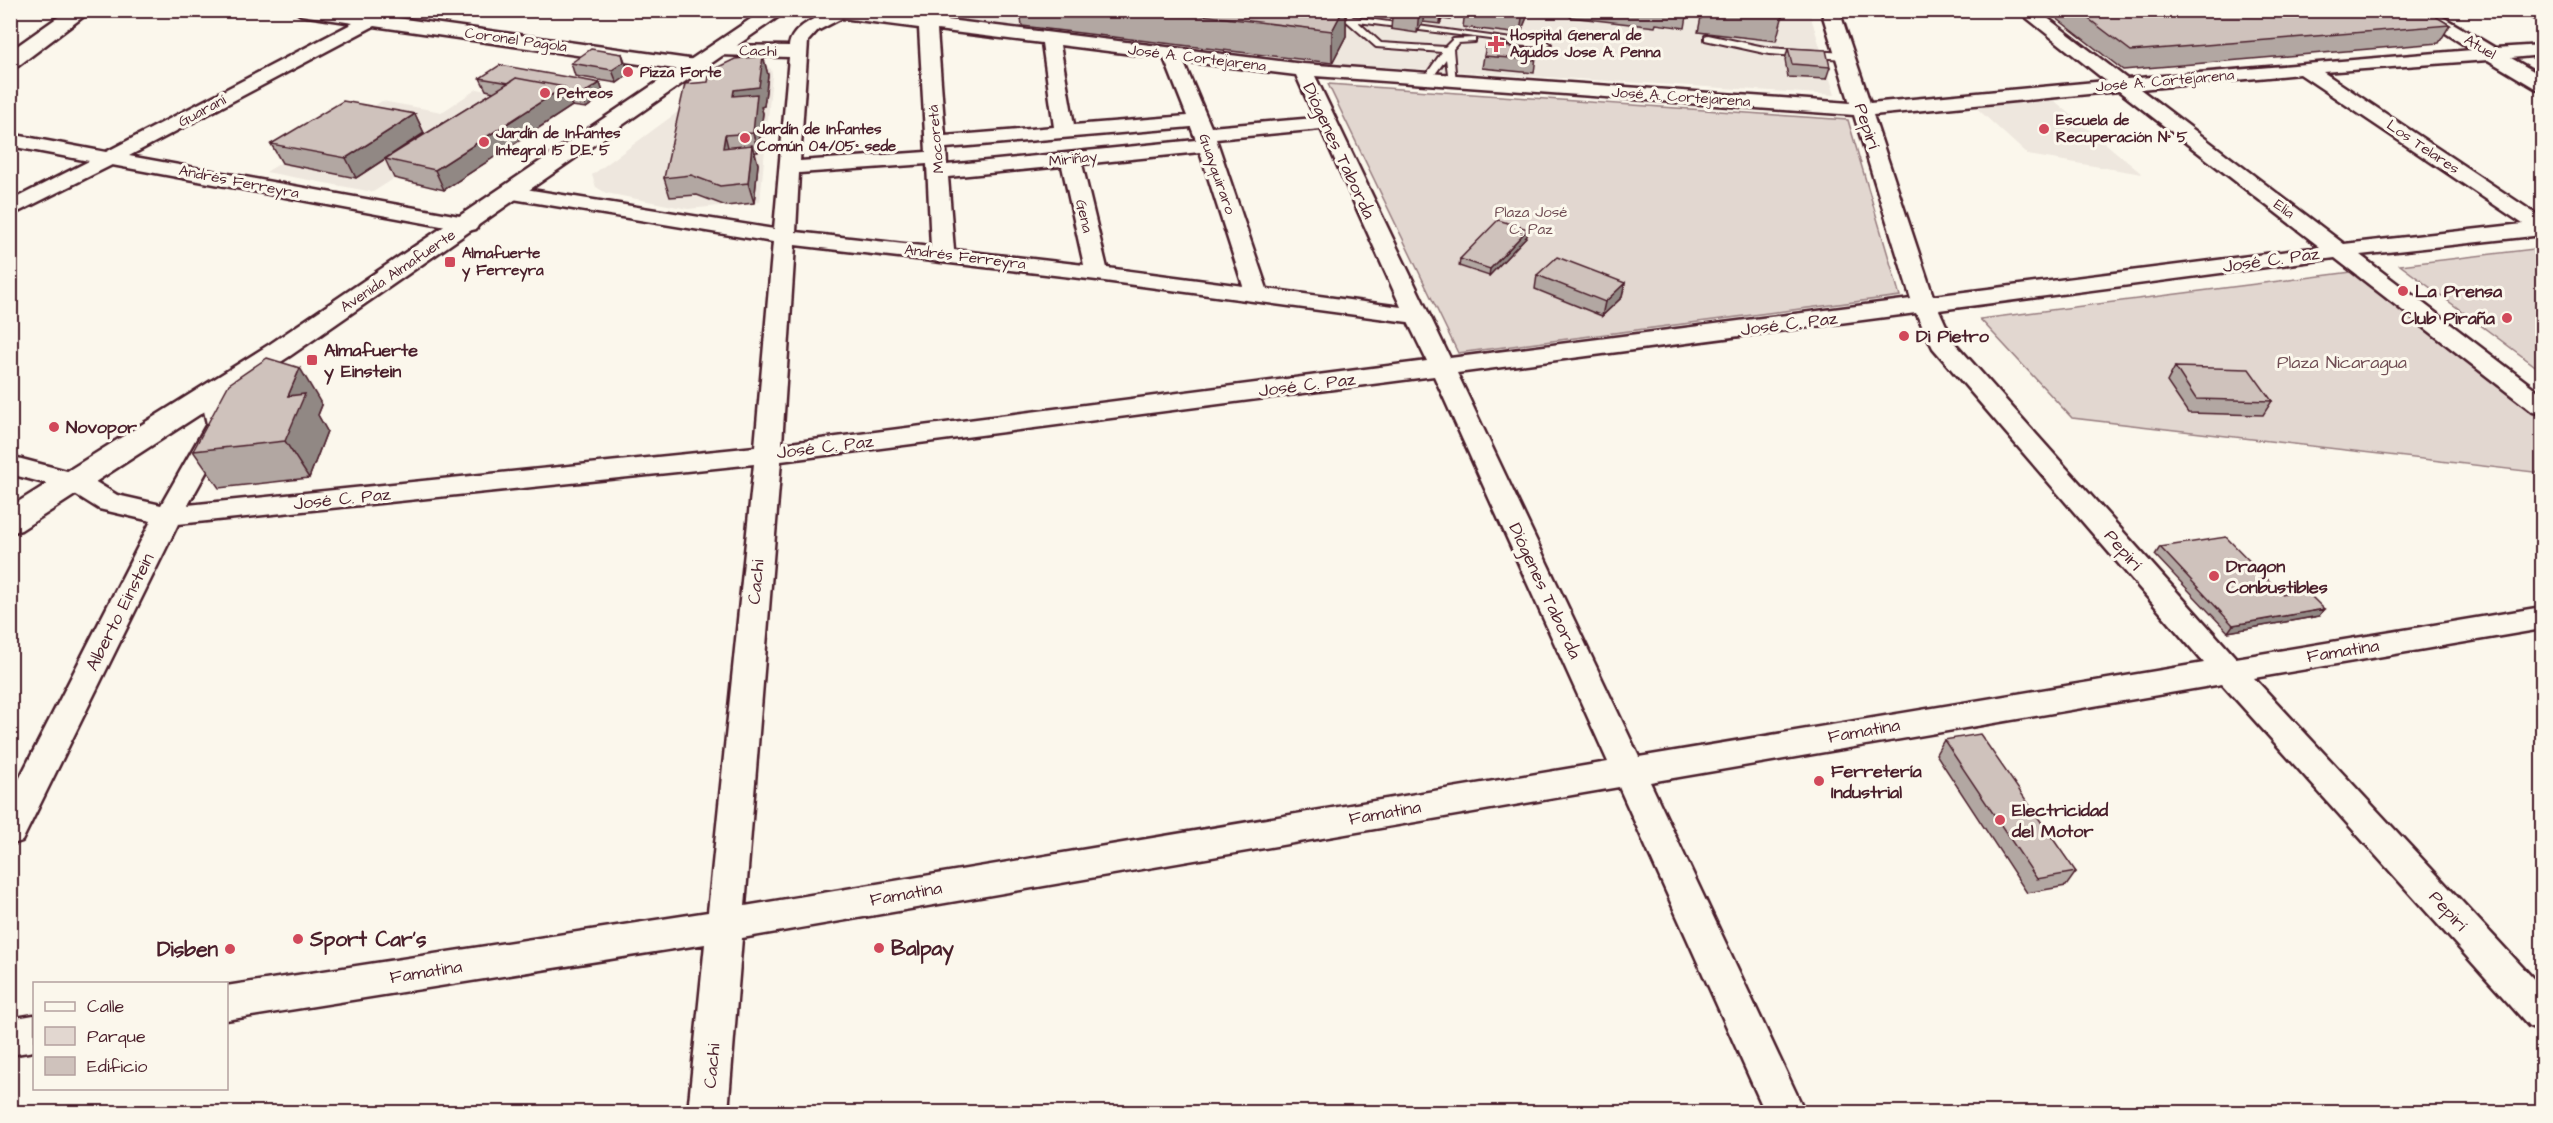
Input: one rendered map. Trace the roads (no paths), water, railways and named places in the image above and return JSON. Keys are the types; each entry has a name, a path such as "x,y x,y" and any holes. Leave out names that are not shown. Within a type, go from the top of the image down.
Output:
{"main road":[{"path":"10,61 82,10"},
{"name":"Avenida Almafuerte","path":"10,522 213,393 468,224 778,10"}],"street":[{"name":"Coronel Pagola","path":"301,10 696,66"},
{"name":"Guaraní","path":"10,210 375,21 391,10"},
{"name":"Pepirí","path":"1830,10 1925,306 1942,343 2228,670 2542,1014"},
{"name":"Elía","path":"2025,10 2542,406"},
{"name":"Atuel","path":"2418,10 2542,84"},
{"name":"Cachi","path":"708,1113 768,454 799,40 829,12"},
{"name":"José A. Cortejarena","path":"829,12 1303,70 1862,110 2304,68 2542,50"},
{"name":"Mocoretá","path":"928,24 943,254"},
{"path":"1050,39 1065,132"},
{"name":"Cachi","path":"718,50 798,52"},
{"name":"Guayquiraro","path":"1172,55 1203,134 1258,295"},
{"name":"Los Telares","path":"2304,68 2542,227"},
{"name":"Diógenes Taborda","path":"1303,70 1325,123 1443,368 1785,1113"},
{"name":"Miriñay","path":"789,168 938,157 1071,159 1203,134 1325,123"},
{"name":"Miriñay","path":"938,157 1065,132 1203,134"},
{"name":"Andrés Ferreyra","path":"10,141 468,224"},
{"name":"Gena","path":"1071,159 1097,273"},
{"name":"Andrés Ferreyra","path":"513,193 784,237 1097,273 1417,316"},
{"name":"José C. Paz","path":"10,465 76,482 109,501 168,516 768,454 2339,251 2542,227"},
{"name":"Alberto Einstein","path":"10,831 168,516 220,424 213,393"},
{"name":"Famatina","path":"228,1003 725,925 2542,618"},
{"path":"10,1037 33,1034"}],"lane":[{"path":"1338,10 1379,45 1449,50"},
{"path":"1351,19 1517,42"},
{"path":"1708,38 1769,51 1845,56"},
{"path":"1427,79 1456,41 1547,44"},
{"path":"1449,50 1453,81"}],"place":[{"name":"Hospital General de Agudos Jose A. Penna","path":"1496,44"},
{"name":"Pizza Forte","path":"628,72"},
{"name":"Petreos","path":"545,93"},
{"name":"Escuela de Recuperación N° 5","path":"2044,129"},
{"name":"Jardín de Infantes Común 04/05° sede","path":"745,138"},
{"name":"Jardín de Infantes Integral 15 D.E. 5","path":"484,142"},
{"name":"Almafuerte y Ferreyra","path":"450,262"},
{"name":"La Prensa","path":"2403,291"},
{"name":"Club Piraña","path":"2507,318"},
{"name":"Di Pietro","path":"1904,336"},
{"name":"Almafuerte y Einstein","path":"312,360"},
{"name":"Novopor","path":"54,427"},
{"name":"Dragon Conbustibles","path":"2214,576"},
{"name":"Ferretería Industrial","path":"1819,781"},
{"name":"Electricidad del Motor","path":"2000,820"},
{"name":"Sport Car's","path":"298,939"},
{"name":"Balpay","path":"879,948"},
{"name":"Disben","path":"230,949"}],"park label":[{"name":"Plaza José C. Paz","path":"1531,220"},
{"name":"Plaza Nicaragua","path":"2342,362"}]}
